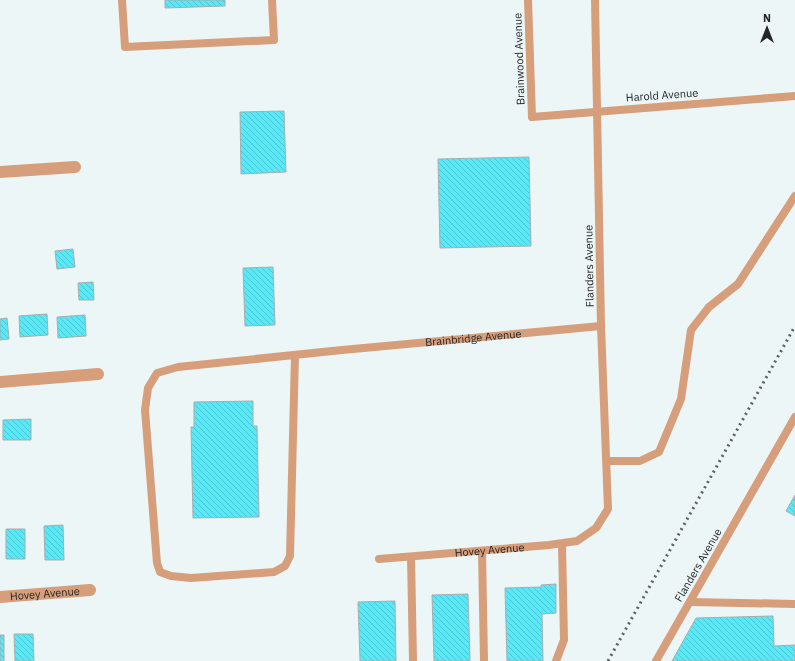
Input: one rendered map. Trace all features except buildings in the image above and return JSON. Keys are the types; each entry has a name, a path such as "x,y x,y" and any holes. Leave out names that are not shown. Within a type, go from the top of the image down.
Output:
{"street":[{"path":"0,172 75,167"},
{"path":"0,382 98,374"},
{"name":"Hovey Avenue","path":"0,597 90,590"}],"lane":[{"path":"122,0 125,47 274,40 272,0"},
{"name":"Brainwood Avenue","path":"528,0 532,117"},
{"name":"Flanders Avenue","path":"595,0 601,326 608,509 596,528"},
{"name":"Harold Avenue","path":"532,117 795,96"},
{"path":"607,461 640,461 659,452 681,399 691,330 709,307 738,284 795,196"},
{"name":"Brainbridge Avenue","path":"295,355 290,556 285,566 274,572 191,578 171,576 160,572 157,563 145,410 148,388 157,373 178,367 295,355 345,350 601,326"},
{"name":"Flanders Avenue","path":"656,661 795,417"},
{"name":"Hovey Avenue","path":"379,559 562,544 577,541 596,528"},
{"path":"556,661 564,640 562,544"},
{"path":"482,551 484,661"},
{"path":"411,557 413,661"},
{"path":"690,602 795,604"}],"railway":[{"path":"608,661 795,326"}]}
